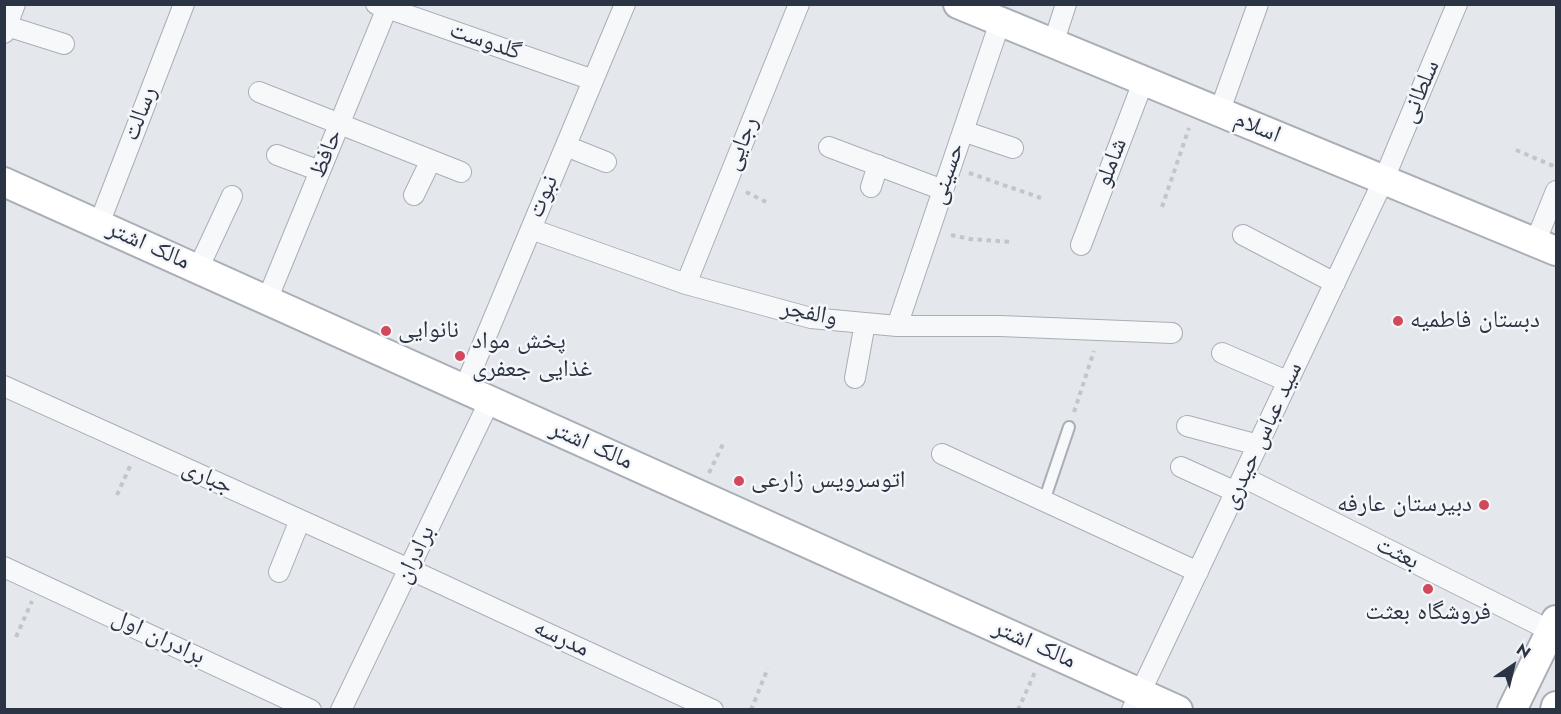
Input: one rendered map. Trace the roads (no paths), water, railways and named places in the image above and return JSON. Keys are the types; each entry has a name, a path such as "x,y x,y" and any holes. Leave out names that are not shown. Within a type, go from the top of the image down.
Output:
{"street":[{"path":"15,4 6,30 64,44"},
{"name":"رسالت","path":"99,224 184,4"},
{"name":"نبوت","path":"464,388 625,4"},
{"name":"رجایی","path":"686,284 799,4"},
{"name":"اسلام","path":"958,4 1546,247"},
{"path":"1053,44 1066,4"},
{"path":"1208,109 1258,4"},
{"name":"سلطانی","path":"1384,179 1457,4"},
{"name":"گلدوست","path":"382,6 593,80"},
{"name":"حافظ","path":"267,300 339,124 382,6"},
{"name":"حسینی","path":"897,326 1000,22"},
{"name":"شاملو","path":"1082,245 1143,82"},
{"path":"259,92 461,172"},
{"path":"963,131 1013,148"},
{"path":"566,146 606,162"},
{"path":"829,147 943,190"},
{"path":"277,155 320,171"},
{"path":"414,195 431,160"},
{"path":"870,187 878,165"},
{"name":"سید عباس حیدری","path":"1136,701 1384,179"},
{"name":"مالک اشتر","path":"4,182 1045,650 1136,701 1178,710"},
{"path":"1546,247 1557,191"},
{"path":"198,269 232,196"},
{"name":"والفجر","path":"531,229 686,284 811,318 897,326 1000,326 1172,333"},
{"path":"1243,235 1335,283"},
{"path":"855,378 865,323"},
{"path":"1222,353 1288,382"},
{"name":"جباری","path":"4,386 409,569"},
{"name":"برادران","path":"341,710 490,400"},
{"path":"1187,426 1258,445"},
{"path":"942,454 1198,572"},
{"name":"بعثت","path":"1181,467 1240,485 1554,626"},
{"path":"279,572 300,520"},
{"name":"برادران اول","path":"4,567 311,710"},
{"name":"مدرسه","path":"409,569 713,710"},
{"path":"1512,710 1554,626"}],"lane":[{"path":"1044,501 1069,427"}],"place":[{"name":"دبستان فاطمیه","path":"1398,321"},
{"name":"نانوایی","path":"386,331"},
{"name":"پخش مواد غذایی جعفری","path":"460,356"},
{"name":"اتوسرویس زارعی","path":"739,481"},
{"name":"دبیرستان عارفه","path":"1484,505"},
{"name":"فروشگاه بعثت","path":"1428,589"}]}
